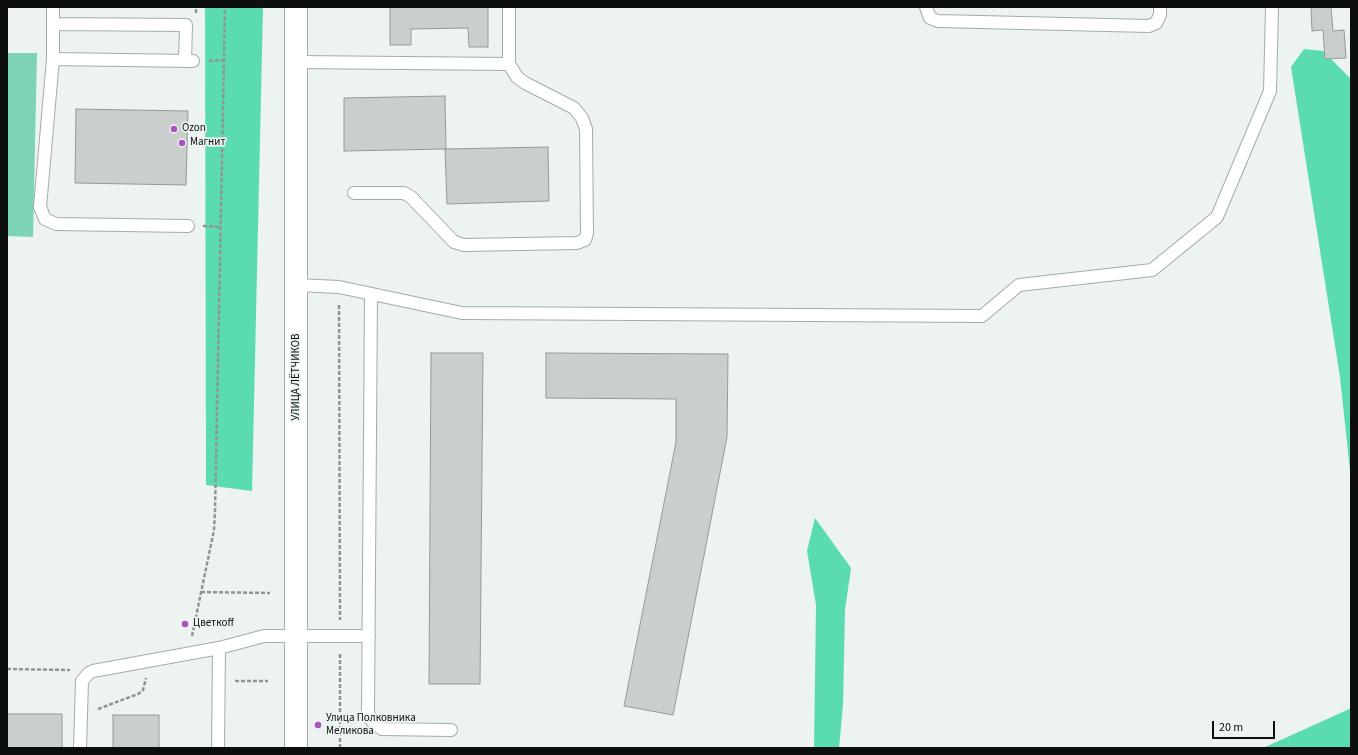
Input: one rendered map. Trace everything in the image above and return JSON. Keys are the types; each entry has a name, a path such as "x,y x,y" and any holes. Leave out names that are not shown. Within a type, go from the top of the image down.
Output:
{"street":[{"name":"УЛИЦА ЛЁТЧИКОВ","path":"296,7 296,748"}],"lane":[{"path":"53,7 53,59 40,207 45,219 56,224 188,226"},
{"path":"354,193 404,194 411,197 454,242 464,245 577,243 585,240 587,233 586,129 582,118 574,108 525,84 517,77 509,64 509,7"},
{"path":"926,7 930,18 938,21 1149,26 1156,23 1160,15 1160,7"},
{"path":"297,285 339,287 462,313 982,316 1019,285 1152,270 1217,217 1270,92 1272,7"},
{"path":"53,24 186,25 189,61 53,59"},
{"path":"296,62 509,64"},
{"path":"371,294 368,713 372,721 382,728 452,730"},
{"path":"80,748 81,688 85,676 93,671 219,648 264,636 369,636"},
{"path":"218,748 219,648"}],"path":[{"path":"188,654 214,530 225,7"},
{"path":"339,287 340,748"},
{"path":"201,592 270,593"},
{"path":"81,715 138,694 144,686 148,661"},
{"path":"7,669 66,669 85,676"},
{"path":"219,681 268,681"}],"green space":[{"path":"205,7 263,7 252,491 206,485"},
{"path":"1304,49 1323,51 1351,79 1351,480 1340,377 1291,67"},
{"path":"7,53 37,53 33,237 7,236"},
{"path":"815,518 851,568 845,610 843,705 839,748 814,748 816,605 807,551"},
{"path":"1351,708 1351,748 1263,748 1345,711"}],"building":[{"path":"390,7 488,7 488,47 469,47 468,28 411,29 411,45 390,45"},
{"path":"1311,7 1331,7 1333,31 1344,30 1346,58 1325,59 1323,30 1312,31"},
{"path":"445,96 446,149 344,151 344,98"},
{"path":"76,109 188,111 186,185 75,183"},
{"path":"548,147 549,201 447,204 445,149"},
{"path":"431,353 483,353 480,684 429,684"},
{"path":"546,353 728,354 727,437 673,715 624,706 676,442 676,399 546,398"},
{"path":"7,714 62,714 62,748 7,748"},
{"path":"113,715 159,715 159,748 113,748"}],"place":[{"name":"Ozon","path":"174,129"},
{"name":"Магнит","path":"182,143"},
{"name":"Цветкoff","path":"185,624"},
{"name":"Улица Полковника Меликова","path":"318,725"}]}
